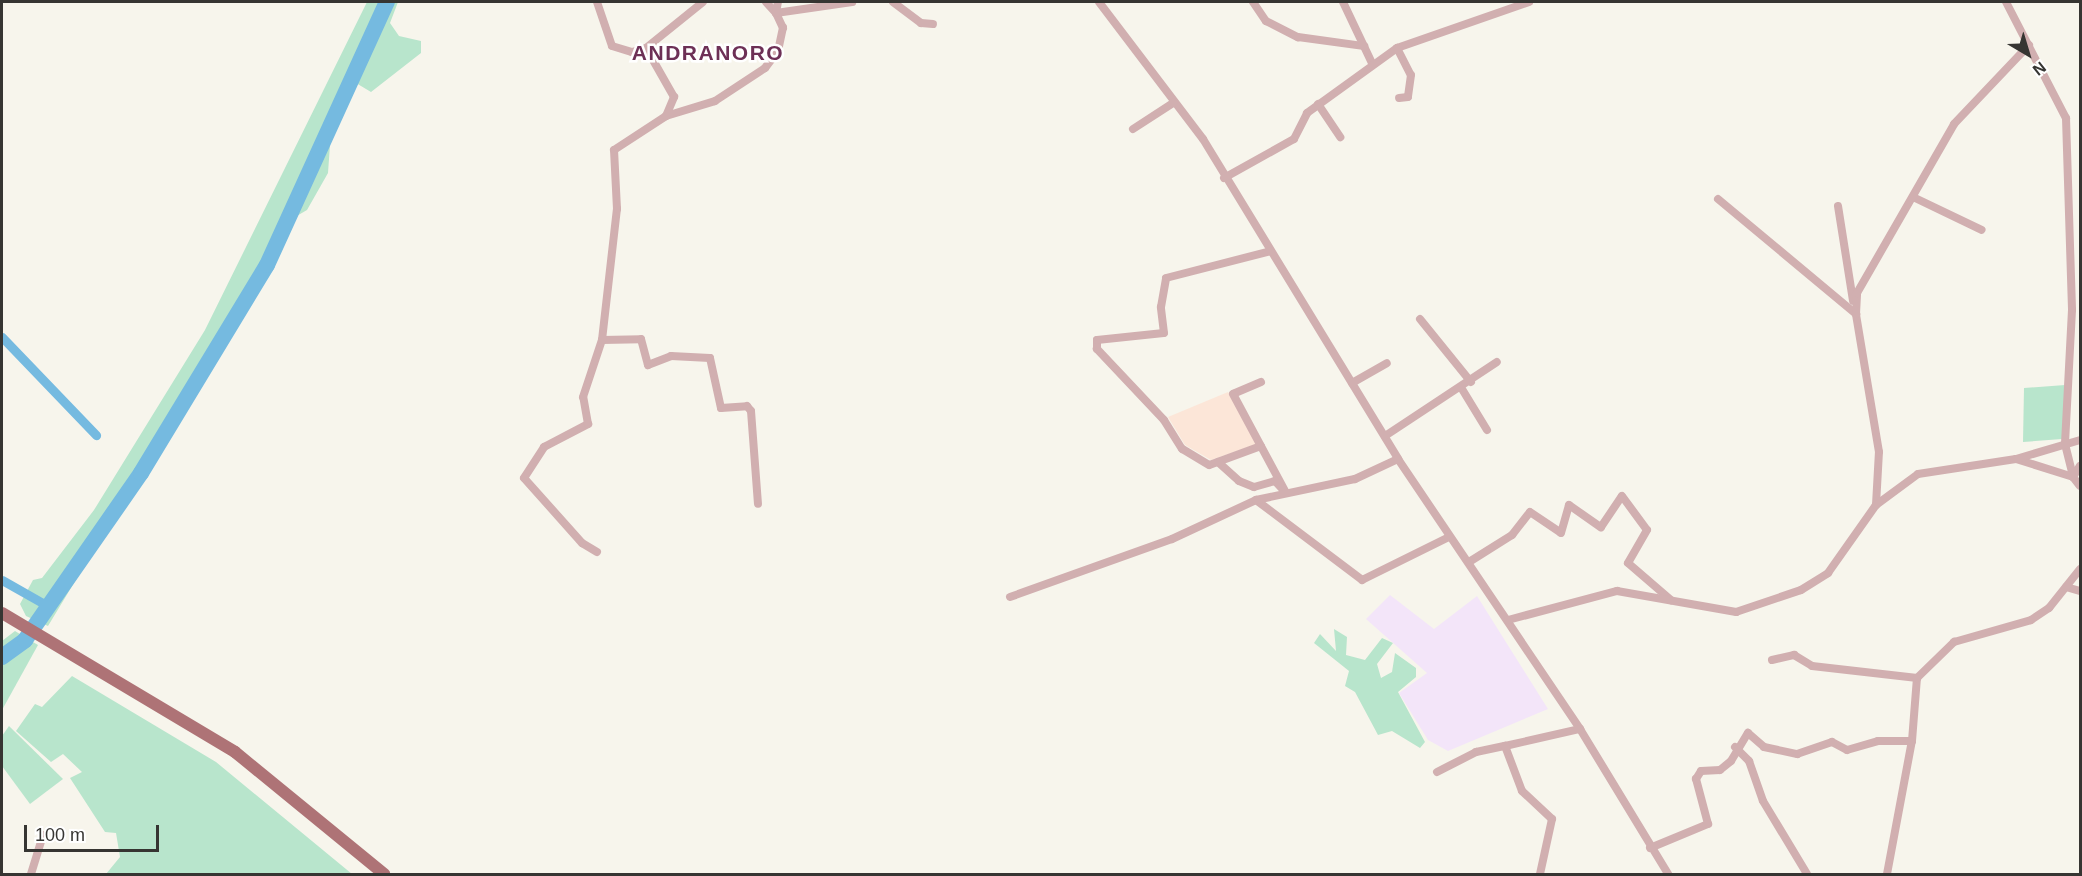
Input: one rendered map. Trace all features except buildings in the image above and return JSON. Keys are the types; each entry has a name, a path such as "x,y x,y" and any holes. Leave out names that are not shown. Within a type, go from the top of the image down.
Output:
{"main road":[{"path":"7,616 235,752 384,874"}],"street":[{"path":"597,2 612,46 632,52 646,48 703,2"},
{"path":"597,552 582,543 525,478 544,447 588,423 583,397 602,340 617,209 614,150 666,116 699,109 765,68 778,51 783,28 776,13 766,2"},
{"path":"776,13 778,2"},
{"path":"776,13 852,2"},
{"path":"893,2 921,23 933,24"},
{"path":"1099,2 1173,103 1203,139 1224,178 1398,459 1580,729 1650,848 1668,874"},
{"path":"1253,2 1266,21 1298,37 1364,46"},
{"path":"1343,2 1372,63"},
{"path":"1224,178 1294,139 1318,104 1372,63 1397,48 1529,2"},
{"path":"2006,2 2066,118 2072,310 2065,444 2073,477 2080,486"},
{"path":"1856,314 1857,293 1954,124 2029,45"},
{"path":"646,48 674,97 666,116"},
{"path":"1397,48 1411,75 1408,97 1399,98"},
{"path":"1133,129 1173,103"},
{"path":"1318,104 1341,137"},
{"path":"1913,197 1982,230"},
{"path":"1718,199 1856,314"},
{"path":"1838,206 1879,452 1876,505"},
{"path":"1261,446 1209,465 1182,449 1164,420 1097,349 1097,340 1164,333 1161,307 1166,278 1180,270 1270,251"},
{"path":"1420,319 1471,382"},
{"path":"602,340 641,339 643,361 648,365 692,354 710,358 721,408 747,406 751,411 758,504"},
{"path":"1385,436 1462,389 1497,362"},
{"path":"1352,383 1388,363"},
{"path":"1261,382 1233,394 1286,493"},
{"path":"1462,389 1487,430"},
{"path":"1508,620 1617,591 1736,612 1801,590 1828,573 1846,553 1876,505 1918,474 2016,459 2080,440"},
{"path":"1010,597 1172,539 1256,500 1355,479 1398,459"},
{"path":"2016,459 2073,477"},
{"path":"1218,462 1239,481 1254,487 1275,481 1286,493"},
{"path":"2073,477 2080,466"},
{"path":"1469,562 1512,535 1530,512 1561,533 1569,506 1601,527 1622,496 1647,530 1628,563 1672,601"},
{"path":"1256,500 1362,580 1449,537"},
{"path":"1887,874 1912,741 1917,678 1954,642 2031,620 2066,587 2080,569"},
{"path":"2066,587 2080,591"},
{"path":"1772,660 1794,655 1812,666 1917,678"},
{"path":"1437,772 1476,752 1580,729"},
{"path":"1650,848 1708,824 1696,779 1701,771 1720,770 1735,747 1748,734 1764,747 1797,754 1832,742 1847,750 1878,741 1912,741"},
{"path":"1505,746 1522,791 1552,819 1540,874"},
{"path":"1735,747 1749,761 1764,801 1807,874"},
{"path":"31,874 43,836"}],"shaded area":[{"path":"1228,392 1257,444 1211,460 1185,445 1168,417"},
{"path":"1390,595 1434,629 1477,596 1548,709 1448,751 1428,740 1399,693 1427,673 1366,619"}],"green space":[{"path":"367,2 398,2 390,23 399,36 421,41 421,53 371,92 356,83 331,131 328,173 307,210 295,217 48,626 26,616 20,604 33,580 42,578 94,510 205,330"},
{"path":"2065,385 2062,439 2023,442 2024,388"},
{"path":"1334,629 1347,637 1346,655 1365,660 1382,638 1393,643 1377,664 1381,678 1392,672 1395,653 1416,668 1416,677 1398,692 1425,742 1420,748 1392,731 1378,735 1355,692 1345,686 1349,671 1314,643 1320,634 1336,651"},
{"path":"15,631 38,645 2,710 2,641"},
{"path":"72,676 216,762 352,874 106,874 120,857 116,833 105,832 70,778 82,772 63,754 51,762 16,731 35,704 42,707"},
{"path":"9,726 63,779 30,804 2,766 2,736"}],"waterway":[{"path":"2,657 25,640 141,473 267,265 387,2"},
{"path":"2,337 96,435"},
{"path":"2,580 48,606"}],"district":[{"name":"ANDRANORO","path":"708,53"}]}
